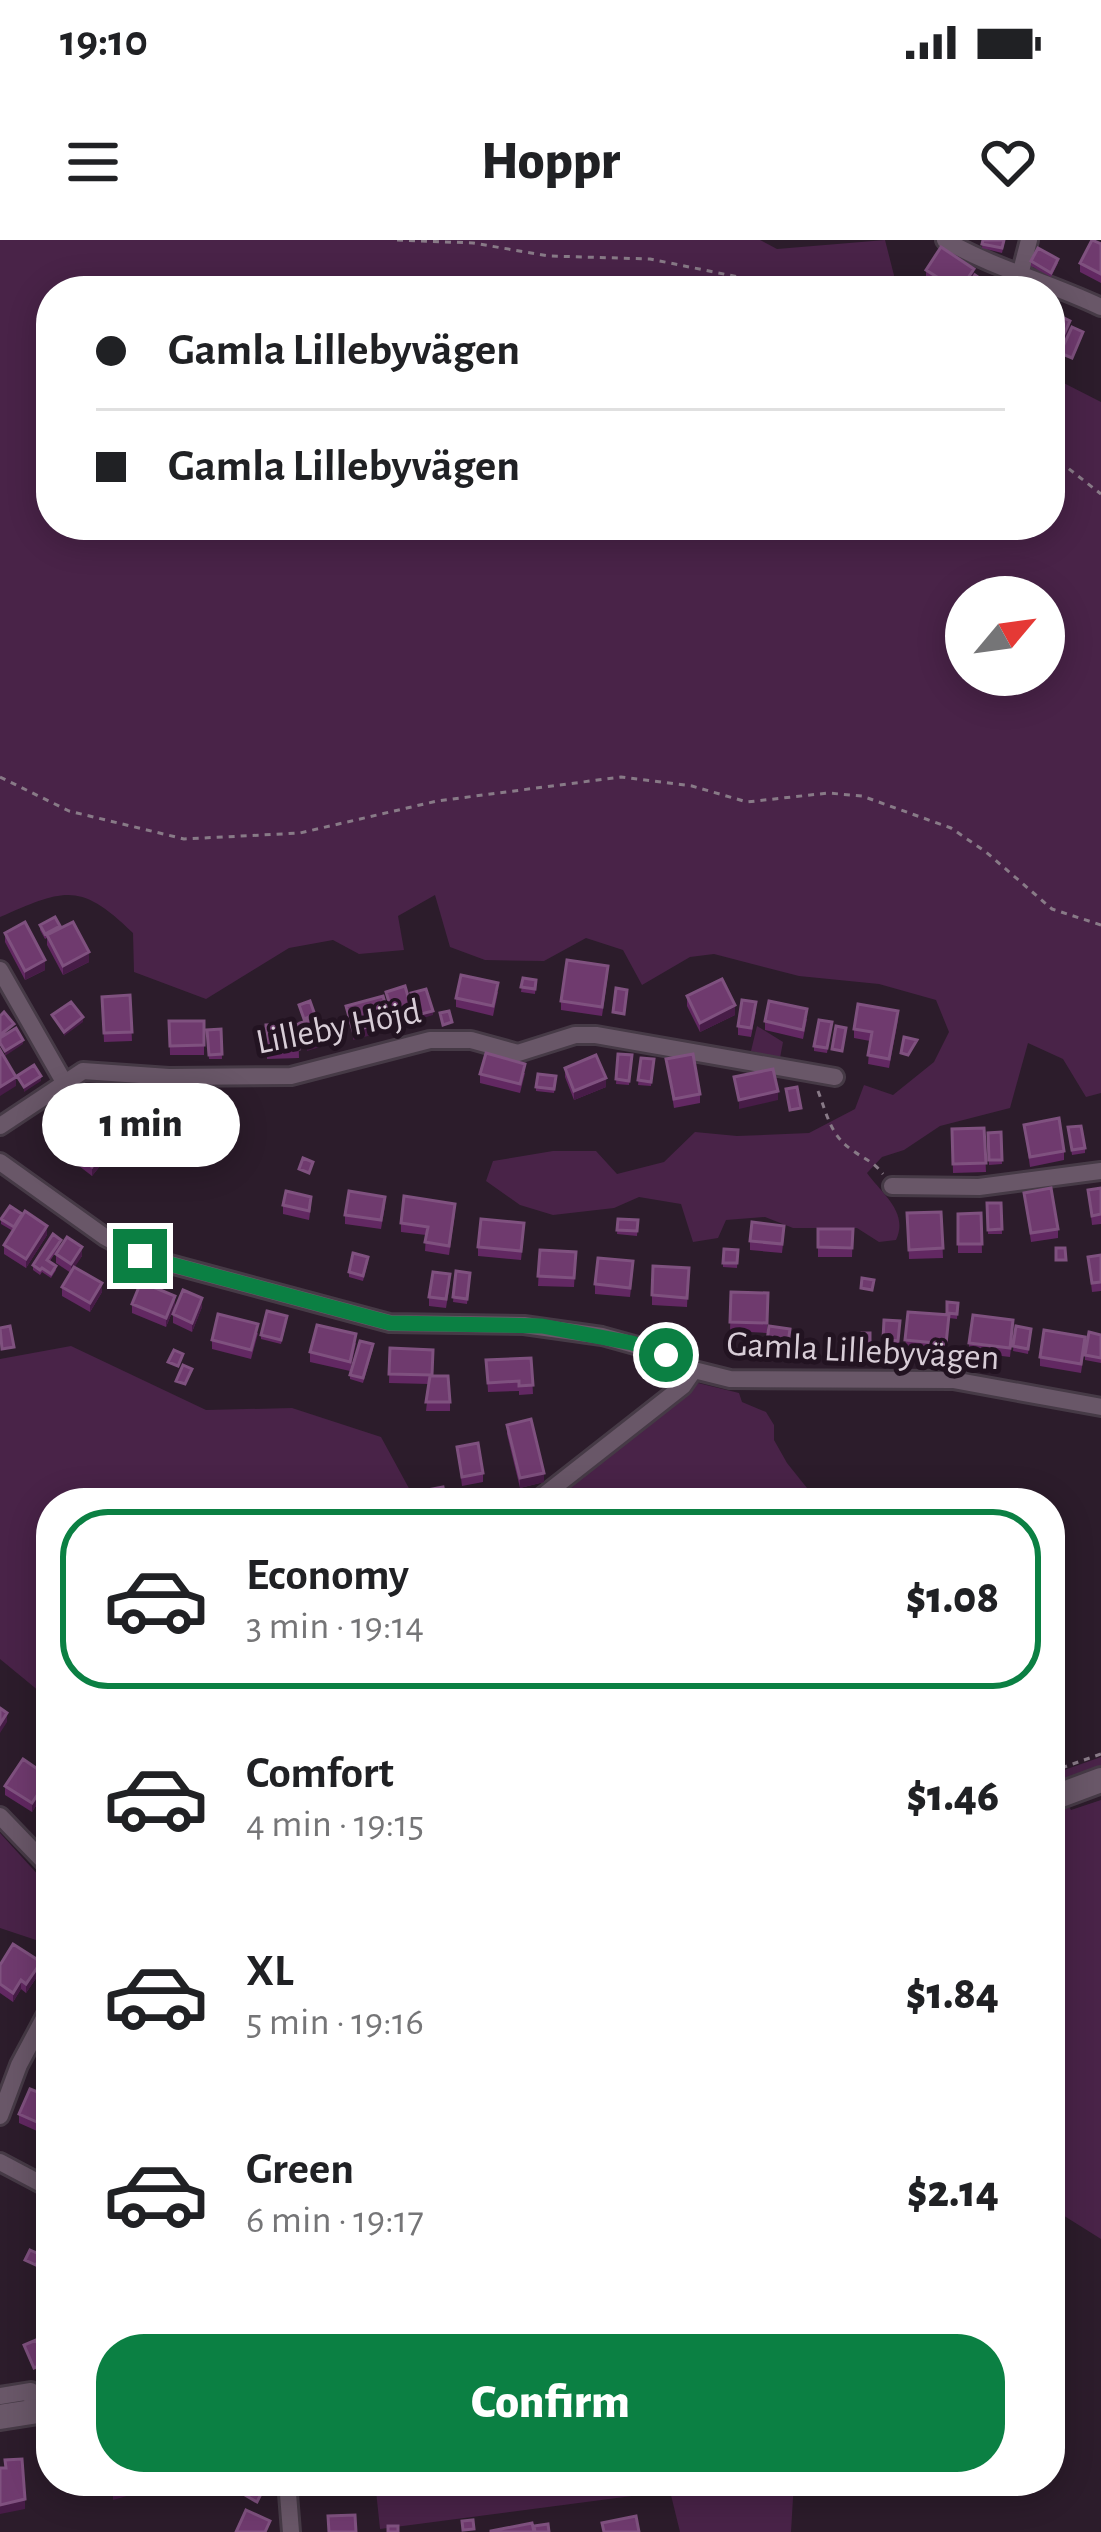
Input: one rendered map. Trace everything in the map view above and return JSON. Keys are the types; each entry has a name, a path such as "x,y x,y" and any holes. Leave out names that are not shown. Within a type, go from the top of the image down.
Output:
{"street":[{"path":"945,240 1023,276"},
{"path":"1020,275 1029,240"},
{"path":"1065,289 1101,308"},
{"path":"0,970 64,1082"},
{"name":"Lilleby Höjd","path":"0,1126 83,1071 169,1077 291,1076 430,1040 471,1040 518,1053 575,1035 596,1035 835,1077"},
{"name":"Gamla Lillebyvägen","path":"0,1162 105,1237 140,1256 390,1323 524,1324 566,1330 632,1343 694,1370 750,1381 953,1380 1101,1407"},
{"path":"892,1186 980,1187 1101,1171"},
{"name":"Gamla Lillebyvägen","path":"553,1488 683,1386 694,1370"},
{"path":"1065,1793 1101,1780"},
{"path":"0,1816 36,1853"},
{"path":"0,2116 36,2033"},
{"path":"0,2162 36,2181"},
{"path":"0,2396 31,2392 36,2401"},
{"path":"0,2417 36,2412"},
{"path":"287,2496 291,2532"}],"path":[{"path":"397,240 473,243 549,256 650,259 734,276"},
{"path":"1065,466 1101,494"},
{"path":"0,777 69,811 184,839 300,832 436,801 621,777 692,786 747,802 828,793 862,796 951,827 1052,909 1101,925"},
{"path":"811,1073 827,1124 850,1150 872,1160 892,1186"},
{"path":"1065,1767 1101,1754"}],"shaded area":[{"path":"0,240 760,240 777,249 885,240 894,276 36,276 36,540 1065,540 1065,384 1101,402 1101,1093 1086,1097 1063,1059 1028,1043 1010,1108 940,1126 904,1150 882,1157 867,1173 896,1212 896,1240 879,1242 857,1228 793,1228 765,1217 726,1220 718,1238 693,1242 681,1204 639,1197 614,1208 553,1215 520,1205 486,1181 493,1161 553,1151 596,1151 617,1174 664,1162 695,1132 737,1136 809,1133 855,1109 864,1085 893,1095 934,1062 949,1032 936,1000 879,984 799,976 714,954 690,957 642,985 623,950 586,938 544,961 485,960 450,947 435,895 398,916 404,950 359,954 333,940 289,948 206,999 134,972 133,933 85,898 56,896 0,917"},
{"path":"757,1026 783,1042 780,1058 751,1051"},
{"path":"71,1346 206,1410 292,1408 381,1437 409,1488 36,1488 36,1689 0,1659 0,1359"},
{"path":"698,1383 739,1393 742,1402 766,1412 774,1425 774,1440 807,1488 562,1488"},
{"path":"1101,1757 1101,1770 1065,1783 1065,1770"},
{"path":"1065,1800 1071,1810 1101,1800 1101,2239 1065,2216"},
{"path":"0,1833 36,1873 36,1940 0,1928"},
{"path":"377,2496 632,2496 380,2529"},
{"path":"671,2496 793,2496 791,2532 680,2532"}],"building":[{"path":"983,240 1004,240 1002,248 982,244"},
{"path":"1092,240 1101,244 1101,274 1080,263"},
{"path":"941,247 974,269 969,276 935,276 926,270"},
{"path":"1038,248 1058,259 1051,273 1031,261"},
{"path":"1072,327 1083,332 1072,358 1065,355"},
{"path":"55,917 60,926 45,934 40,925"},
{"path":"25,922 45,960 25,971 5,933"},
{"path":"73,922 89,952 63,966 47,935"},
{"path":"567,960 608,966 602,1007 561,1001"},
{"path":"461,975 498,983 493,1006 456,998"},
{"path":"523,978 536,980 535,989 521,987"},
{"path":"722,979 735,1005 700,1023 687,996"},
{"path":"405,986 414,1017 395,1022 386,992"},
{"path":"616,988 627,990 624,1014 613,1012"},
{"path":"426,989 433,1011 417,1015 411,993"},
{"path":"130,995 132,1032 104,1033 102,997"},
{"path":"383,996 390,1021 353,1031 346,1006"},
{"path":"742,1000 756,1002 751,1028 738,1026"},
{"path":"310,1001 315,1015 304,1019 299,1005"},
{"path":"769,1001 807,1009 803,1030 765,1021"},
{"path":"71,1002 83,1017 64,1032 52,1015"},
{"path":"858,1004 898,1011 889,1059 868,1055 872,1032 854,1029"},
{"path":"449,1011 452,1022 443,1025 440,1013"},
{"path":"4,1012 14,1024 0,1035 0,1016"},
{"path":"314,1019 320,1042 307,1046 300,1023"},
{"path":"819,1020 832,1022 827,1048 814,1046"},
{"path":"169,1021 204,1021 204,1045 170,1046"},
{"path":"298,1024 299,1049 267,1050 266,1025"},
{"path":"836,1026 846,1028 842,1051 832,1049"},
{"path":"16,1028 23,1040 5,1051 0,1038"},
{"path":"221,1029 222,1054 209,1055 207,1030"},
{"path":"904,1037 917,1040 908,1055 901,1053"},
{"path":"0,1050 16,1077 0,1087"},
{"path":"486,1053 525,1064 520,1084 480,1074"},
{"path":"618,1054 632,1055 629,1081 616,1079"},
{"path":"693,1054 700,1094 674,1099 666,1059"},
{"path":"596,1055 606,1078 574,1091 565,1068"},
{"path":"641,1058 654,1059 651,1082 638,1080"},
{"path":"34,1065 41,1076 24,1087 17,1076"},
{"path":"773,1069 778,1091 739,1100 734,1077"},
{"path":"538,1074 556,1076 554,1089 536,1087"},
{"path":"797,1087 801,1108 790,1110 786,1089"},
{"path":"1059,1118 1064,1151 1030,1157 1024,1125"},
{"path":"73,1119 108,1146 92,1167 57,1140"},
{"path":"1081,1126 1085,1148 1072,1150 1068,1127"},
{"path":"107,1128 122,1140 114,1149 99,1137"},
{"path":"984,1128 986,1163 953,1164 952,1129"},
{"path":"1001,1132 1002,1160 989,1160 988,1133"},
{"path":"303,1158 313,1162 309,1173 299,1169"},
{"path":"1051,1188 1058,1229 1031,1233 1024,1193"},
{"path":"1101,1188 1101,1214 1092,1216 1088,1190"},
{"path":"286,1191 311,1197 309,1211 283,1205"},
{"path":"349,1191 385,1197 381,1220 345,1215"},
{"path":"404,1196 455,1204 449,1246 425,1242 428,1227 401,1223"},
{"path":"987,1203 1001,1203 1002,1229 988,1230"},
{"path":"10,1206 22,1214 14,1227 1,1219"},
{"path":"25,1211 47,1226 26,1259 4,1245"},
{"path":"941,1212 943,1248 909,1250 907,1213"},
{"path":"981,1213 982,1244 958,1244 958,1214"},
{"path":"481,1219 524,1223 521,1251 478,1247"},
{"path":"618,1219 638,1220 637,1231 617,1230"},
{"path":"752,1222 784,1226 782,1244 750,1241"},
{"path":"818,1229 853,1229 852,1248 818,1247"},
{"path":"53,1234 61,1240 47,1260 56,1266 51,1274 33,1265"},
{"path":"67,1237 82,1247 71,1264 56,1254"},
{"path":"1056,1248 1065,1248 1066,1260 1056,1260"},
{"path":"724,1249 738,1250 737,1263 723,1263"},
{"path":"540,1250 576,1252 574,1278 538,1276"},
{"path":"353,1253 368,1257 363,1276 349,1272"},
{"path":"1101,1255 1101,1282 1092,1283 1088,1257"},
{"path":"598,1258 633,1261 630,1288 595,1284"},
{"path":"653,1266 689,1268 687,1298 652,1295"},
{"path":"74,1267 102,1283 90,1303 62,1287"},
{"path":"456,1271 470,1273 467,1299 453,1297"},
{"path":"433,1272 450,1274 446,1299 429,1297"},
{"path":"862,1278 874,1280 872,1290 861,1288"},
{"path":"141,1282 175,1296 166,1318 132,1304"},
{"path":"183,1290 202,1298 192,1323 173,1314"},
{"path":"731,1292 768,1293 767,1323 730,1322"},
{"path":"947,1302 958,1303 957,1314 947,1313"},
{"path":"267,1311 287,1316 281,1340 261,1335"},
{"path":"908,1312 949,1315 946,1344 905,1340"},
{"path":"218,1314 258,1324 251,1350 212,1340"},
{"path":"973,1315 1013,1320 1010,1348 969,1343"},
{"path":"884,1320 900,1321 898,1341 883,1339"},
{"path":"317,1325 356,1334 350,1362 310,1352"},
{"path":"10,1326 14,1347 2,1349 0,1328"},
{"path":"769,1326 790,1329 787,1351 766,1349"},
{"path":"1016,1326 1031,1329 1028,1349 1013,1346"},
{"path":"1044,1330 1085,1337 1081,1364 1040,1357"},
{"path":"1089,1332 1101,1335 1101,1358 1085,1355"},
{"path":"862,1333 870,1333 870,1348 861,1347"},
{"path":"360,1341 373,1344 363,1378 350,1375"},
{"path":"390,1348 433,1350 432,1375 389,1374"},
{"path":"174,1350 183,1354 178,1366 168,1362"},
{"path":"531,1358 533,1385 488,1383 486,1360"},
{"path":"183,1365 192,1369 185,1384 176,1381"},
{"path":"430,1376 448,1376 450,1402 426,1402"},
{"path":"531,1419 544,1473 520,1478 507,1425"},
{"path":"478,1443 483,1473 462,1477 457,1447"},
{"path":"23,1759 36,1768 32,1803 5,1786"},
{"path":"13,1944 36,1959 36,1969 13,1993 0,1984 0,1965"},
{"path":"30,2089 36,2091 36,2122 19,2114"},
{"path":"30,2250 36,2253 36,2265 25,2260"},
{"path":"36,2340 36,2367 34,2368 24,2345"},
{"path":"22,2459 25,2499 0,2505 0,2468 6,2468 5,2460"},
{"path":"246,2510 270,2521 265,2532 236,2532"},
{"path":"355,2515 356,2532 329,2532 328,2516"},
{"path":"636,2516 639,2532 604,2532 602,2523"},
{"path":"473,2520 474,2529 463,2530 462,2521"},
{"path":"532,2523 534,2532 491,2532 491,2531"},
{"path":"548,2524 549,2532 535,2532 534,2526"}],"route":[{"path":"140,1256 390,1323 542,1326 632,1343 666,1355"}]}
